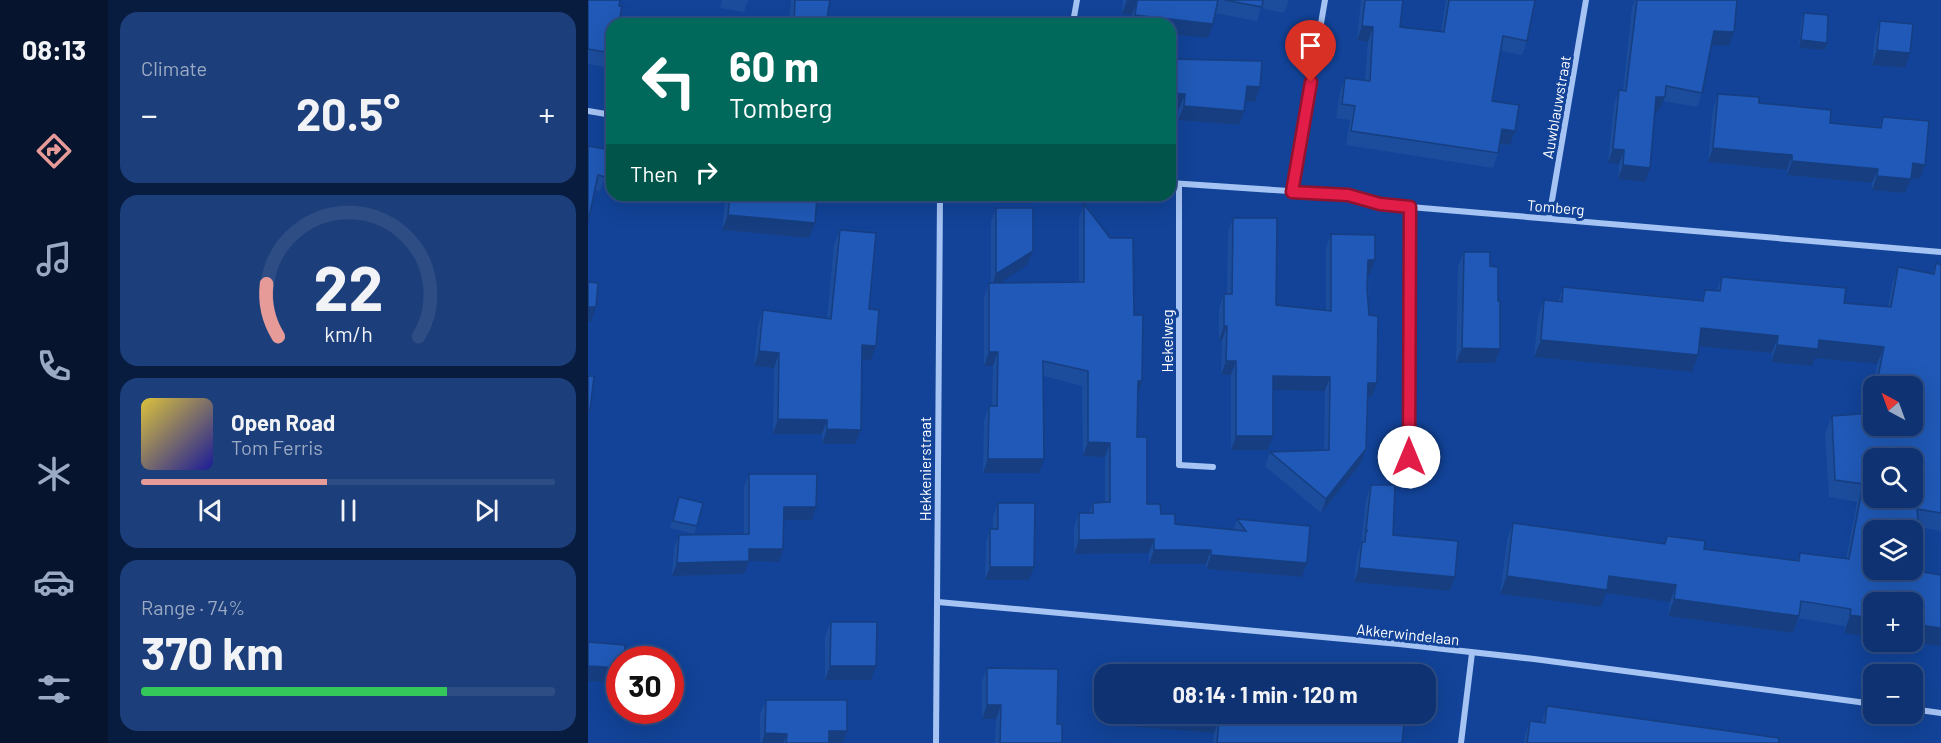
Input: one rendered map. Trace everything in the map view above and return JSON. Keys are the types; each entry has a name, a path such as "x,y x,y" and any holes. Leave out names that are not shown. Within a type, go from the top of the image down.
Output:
{"street":[{"path":"1074,17 1077,0"},
{"path":"1292,192 1325,0"},
{"name":"Auwblauwstraat","path":"1549,218 1586,0"},
{"path":"588,111 606,114"},
{"name":"Tomberg","path":"1176,184 1348,195 1380,204 1410,207 1941,252"},
{"name":"Hekelweg","path":"1179,184 1179,465 1213,467"},
{"name":"Hekkenierstraat","path":"936,743 940,201"},
{"path":"1410,207 1409,457 1411,486"},
{"name":"Akkerwindelaan","path":"938,602 1472,653 1863,703"},
{"path":"1461,743 1472,653"},
{"path":"1923,711 1941,713"}],"building":[{"path":"588,0 620,0 619,6 622,6 620,17 625,18 606,18 606,52 588,49"},
{"path":"795,0 830,0 827,18 794,18"},
{"path":"1127,0 1218,0 1213,24 1135,15 1137,1"},
{"path":"1225,0 1263,0 1262,7"},
{"path":"1365,0 1403,0 1400,27 1444,32 1449,0 1535,0 1527,41 1503,36 1492,101 1519,105 1515,131 1502,129 1498,153 1351,131 1355,106 1342,104 1345,78 1370,81 1373,27 1362,26"},
{"path":"1637,0 1737,0 1734,32 1714,31 1702,93 1666,86 1665,97 1656,97 1650,168 1623,165 1624,150 1613,149 1619,90 1626,91"},
{"path":"1804,13 1828,15 1827,43 1801,40"},
{"path":"1880,21 1913,24 1910,53 1877,50"},
{"path":"1176,59 1262,61 1260,87 1247,86 1244,111 1184,106 1185,94 1176,93"},
{"path":"1718,94 1759,97 1759,103 1831,110 1830,123 1881,128 1883,117 1929,121 1925,165 1913,163 1911,179 1877,176 1878,169 1792,161 1792,155 1713,148"},
{"path":"588,146 606,149 606,172 605,177 598,175 588,222"},
{"path":"729,201 817,201 815,223 728,215"},
{"path":"1084,204 1110,238 1133,238 1134,315 1143,315 1142,381 1138,381 1137,437 1147,437 1147,504 1160,504 1161,514 1175,514 1175,524 1246,531 1237,519 1310,526 1307,563 1211,555 1211,550 1154,550 1154,539 1079,540 1079,513 1093,513 1093,503 1110,502 1110,443 1088,442 1088,371 1043,361 1044,459 988,459 989,406 997,406 998,352 989,352 989,283 1084,282"},
{"path":"996,208 1033,208 1033,251 996,274"},
{"path":"1233,218 1277,218 1276,305 1331,311 1331,234 1375,235 1375,260 1368,260 1367,287 1369,315 1378,316 1377,383 1368,383 1366,449 1326,499 1270,452 1329,450 1330,377 1273,376 1273,436 1236,436 1236,361 1226,361 1227,326 1224,326 1224,294 1232,294"},
{"path":"840,230 876,233 869,309 879,310 876,346 862,345 861,430 827,429 827,420 778,419 779,353 759,351 763,310 831,319"},
{"path":"1464,252 1490,252 1490,266 1498,267 1500,349 1462,348"},
{"path":"1936,263 1941,265 1941,513 1917,509 1918,520 1863,520 1863,580 1923,580 1923,572 1941,575 1941,628 1923,626 1923,592 1863,592 1863,617 1850,615 1851,609 1801,601 1799,616 1674,599 1676,585 1609,576 1607,590 1507,576 1513,523 1665,544 1667,536 1705,541 1704,549 1799,561 1800,553 1849,559 1863,484 1835,480 1832,416 1863,414 1863,436 1923,436 1923,376 1878,376 1884,347 1819,340 1818,349 1777,345 1778,336 1701,328 1698,355 1541,340 1544,300 1562,302 1563,287 1703,301 1705,290 1720,291 1722,277 1846,288 1844,303 1891,307 1898,267 1934,274"},
{"path":"588,282 598,283 596,307 589,307 588,316"},
{"path":"588,376 594,376 590,410 588,410"},
{"path":"749,474 817,474 816,507 784,507 783,549 749,549 749,561 677,563 679,535 749,534"},
{"path":"1371,485 1395,485 1393,535 1458,541 1455,577 1359,568 1362,542 1365,542 1366,531 1368,531 1366,530"},
{"path":"679,497 703,503 697,526 673,521"},
{"path":"998,503 1035,503 1034,567 990,567 990,529 998,529"},
{"path":"831,622 877,622 876,666 830,666"},
{"path":"588,642 625,645 606,646 606,667 588,666"},
{"path":"987,668 1058,669 1057,724 1062,724 1062,743 1000,743 1001,705 987,705"},
{"path":"766,700 847,700 847,731 829,731 829,743 786,743 787,734 765,733"},
{"path":"1547,706 1779,738 1779,743 1527,743 1530,721 1545,723"},
{"path":"1219,724 1404,724 1402,743 1217,743"}],"route":[{"path":"1311,82 1292,192 1348,195 1380,204 1410,207 1409,457"}]}
